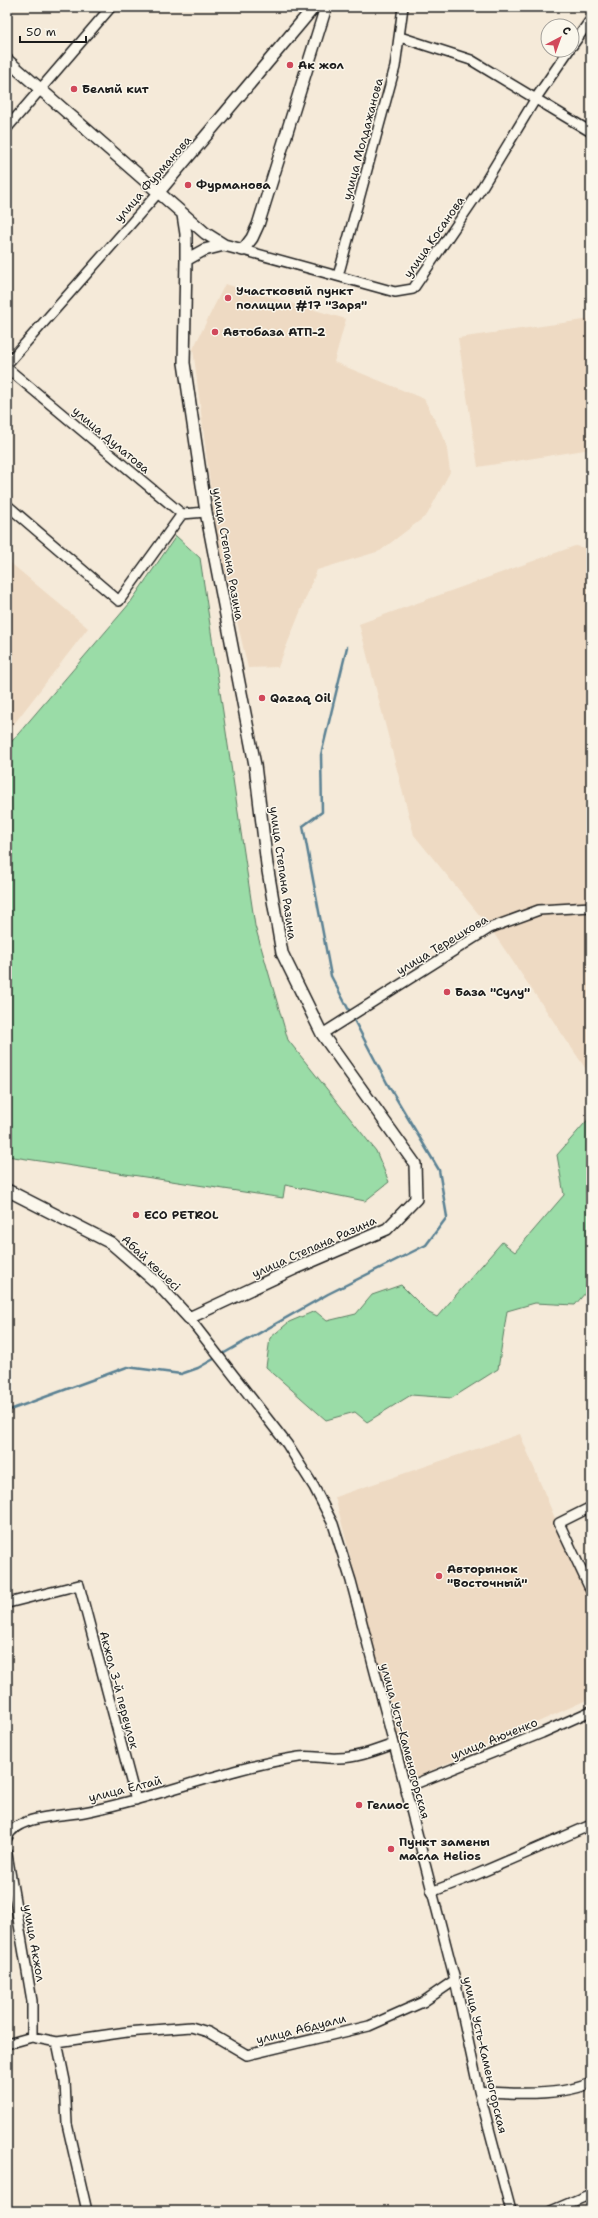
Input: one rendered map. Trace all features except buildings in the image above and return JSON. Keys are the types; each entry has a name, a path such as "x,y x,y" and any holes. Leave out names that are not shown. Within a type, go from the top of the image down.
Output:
{"main road":[{"name":"улица Фурманова","path":"158,193 314,7"},
{"path":"7,60 205,233 224,245 243,250 252,238 258,225 326,7"},
{"name":"улица Степана Разина","path":"183,215 186,234 184,362 206,512 255,765 267,865 282,953 322,1034 415,1164 416,1199 387,1229 294,1269 189,1318"},
{"path":"186,260 204,250 224,245"},
{"name":"Абай көшесі","path":"7,1190 111,1244 157,1283 189,1318"}],"street":[{"path":"7,128 111,7"},
{"name":"улица Молдажанова","path":"338,276 395,67 403,7"},
{"path":"580,35 591,19"},
{"path":"400,37 471,60 591,132"},
{"name":"улица Косанова","path":"243,250 395,292 413,288 481,189 536,98 564,58"},
{"name":"улица Фурманова","path":"7,364 158,193"},
{"name":"улица Дулатова","path":"7,368 182,514"},
{"path":"7,505 119,601 182,514 206,512"},
{"name":"улица Терешкова","path":"322,1034 490,928 539,910 591,907"},
{"name":"Абай көшесі","path":"189,1318 217,1355"},
{"name":"улица Усть-Каменогорская","path":"217,1355 295,1455 333,1524 351,1581 394,1744 431,1892 455,1980 479,2091 511,2211"},
{"path":"591,1507 558,1523 591,1591"},
{"name":"Акжол 3-й переулок","path":"8,1603 79,1585 136,1800"},
{"name":"улица Аюченко","path":"405,1788 542,1733 591,1711"},
{"name":"улица Елтай","path":"7,1837 26,1821 83,1812 136,1800 251,1767 300,1757 340,1758 371,1752 394,1744"},
{"path":"431,1892 474,1876 591,1825"},
{"name":"улица Акжол","path":"7,1854 32,2001 32,2037"},
{"name":"улица Абдуали","path":"7,2044 32,2037 58,2042 127,2032 191,2026 208,2032 247,2055 369,2026 423,2002 455,1980"},
{"path":"58,2042 64,2081 67,2124 87,2211"},
{"path":"479,2091 513,2094 567,2089 591,2083"},
{"path":"551,2211 591,2194"}],"shaded area":[{"path":"225,284 346,319 334,362 424,399 446,442 450,472 427,515 380,551 317,570 278,667 248,668 216,531 193,349"},
{"path":"591,319 591,449 478,467 458,338"},
{"path":"575,546 591,549 590,1075 490,928 414,835 359,624"},
{"path":"7,560 88,628 7,733"},
{"path":"520,1434 591,1605 591,1698 408,1781 335,1497"}],"green space":[{"path":"176,536 200,558 255,926 288,1040 376,1151 389,1182 365,1201 285,1185 283,1198 7,1156 7,747 130,603"},
{"path":"591,1116 591,1286 575,1305 535,1303 507,1311 498,1369 452,1398 411,1395 367,1422 355,1412 326,1420 266,1367 270,1338 289,1322 315,1311 327,1321 356,1314 372,1295 401,1285 429,1313 437,1317 502,1242 515,1252 564,1195 557,1155"}],"waterway":[{"path":"7,1411 127,1367 181,1374 198,1368 328,1294 426,1245 447,1217 439,1170 387,1083 331,976 303,826 322,812 321,755 347,647"}],"place":[{"name":"Ак жол","path":"290,65"},
{"name":"Белый кит","path":"74,89"},
{"name":"Фурманова","path":"188,185"},
{"name":"Участковый пункт полиции #17 \"Заря\"","path":"228,298"},
{"name":"Автобаза АТП-2","path":"215,332"},
{"name":"Qazaq Oil","path":"262,698"},
{"name":"База \"Сулу\"","path":"447,992"},
{"name":"ECO PETROL","path":"136,1215"},
{"name":"Авторынок \"Восточный\"","path":"439,1576"},
{"name":"Гелиос","path":"359,1805"},
{"name":"Пункт замены масла Helios","path":"391,1849"}]}
